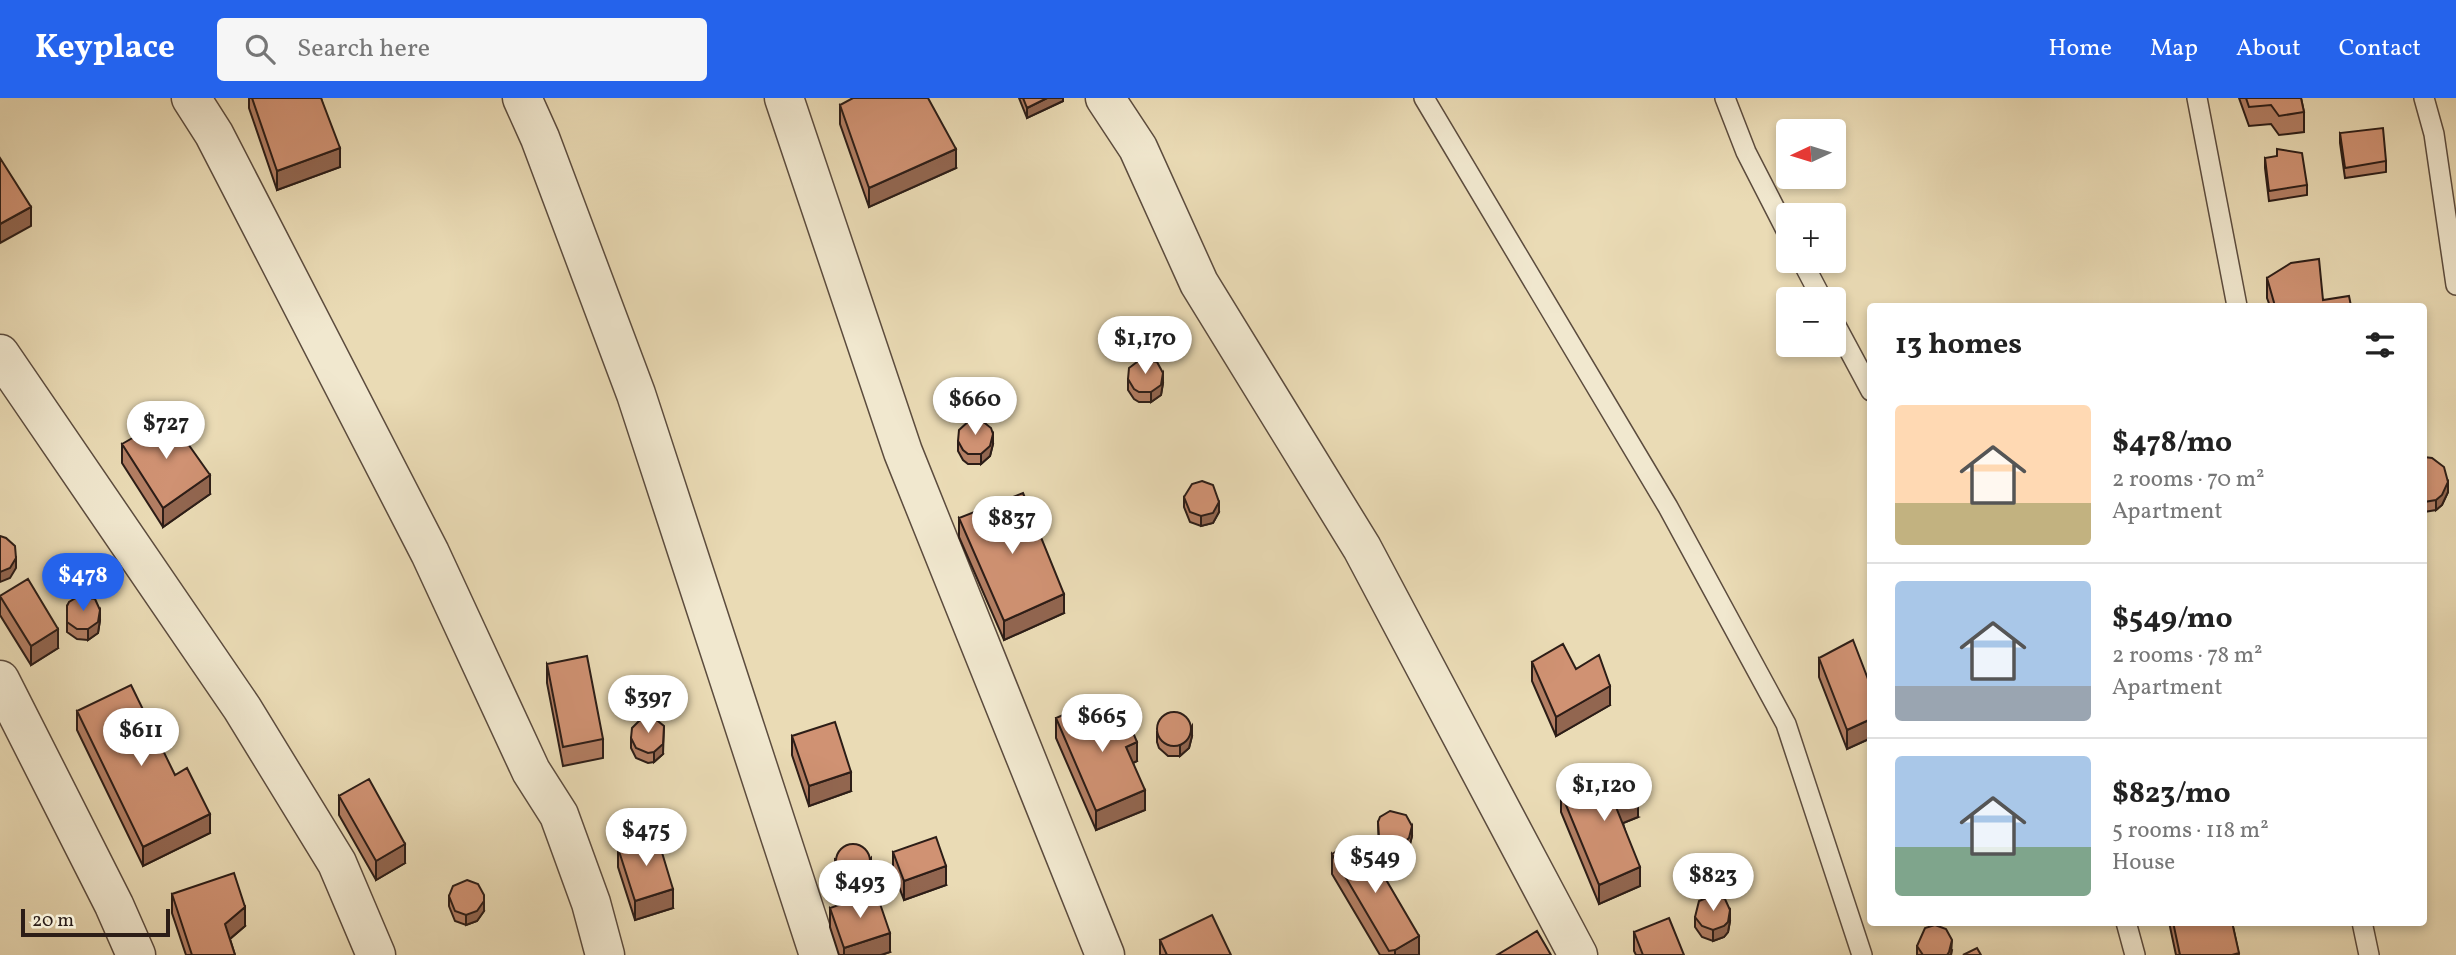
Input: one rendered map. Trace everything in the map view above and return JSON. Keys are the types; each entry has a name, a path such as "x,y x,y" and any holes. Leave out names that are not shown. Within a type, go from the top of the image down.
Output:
{"street":[{"path":"191,98 214,134 418,529 531,771 558,816 591,903 605,955"},
{"path":"523,98 636,394 818,955"},
{"path":"784,98 903,452 1105,955"},
{"path":"1105,98 1138,148 1199,283 1362,548 1578,955"},
{"path":"0,354 242,708 337,863 376,955"},
{"path":"0,680 114,905 136,955"}],"lane":[{"path":"1424,98 1668,507 1786,724 1862,955"},
{"path":"1725,98 1746,152 1776,211"},
{"path":"2197,98 2236,303"},
{"path":"2424,98 2434,134 2456,285"},
{"path":"1846,344 1867,384"},
{"path":"2127,926 2135,955"},
{"path":"2363,926 2369,955"}],"building":[{"path":"252,98 321,98 340,148 277,171"},
{"path":"853,98 928,98 956,149 869,188 840,105"},
{"path":"1023,98 1047,98 1027,108"},
{"path":"2246,98 2301,98 2304,112 2279,116 2271,105 2249,107"},
{"path":"2383,128 2386,161 2345,168 2340,133"},
{"path":"2277,149 2302,153 2307,185 2269,191 2265,158 2277,156"},
{"path":"0,158 31,207 0,224"},
{"path":"2319,259 2323,300 2349,296 2350,303 2274,303 2267,278 2291,263"},
{"path":"1141,359 1157,362 1163,373 1161,385 1151,392 1139,392 1128,379 1129,368"},
{"path":"169,417 210,475 163,508 122,444"},
{"path":"970,420 981,420 991,428 993,434 990,446 981,454 968,454 958,441 959,430"},
{"path":"2427,457 2444,467 2448,482 2442,495 2436,500 2427,502"},
{"path":"1202,481 1213,485 1219,502 1213,513 1201,516 1190,512 1184,497 1192,484"},
{"path":"1023,493 1064,594 1004,621 959,518"},
{"path":"0,536 15,546 16,558 10,568 0,572"},
{"path":"28,579 58,629 31,646 0,596"},
{"path":"79,596 95,599 100,610 98,622 88,629 77,629 67,622 67,606"},
{"path":"1853,640 1867,677 1867,721 1847,730 1819,658"},
{"path":"1563,644 1576,669 1599,655 1610,686 1556,717 1532,662"},
{"path":"587,656 603,739 563,747 547,664"},
{"path":"131,685 175,775 187,768 210,814 143,847 77,711"},
{"path":"1093,702 1101,720 1124,711 1137,742 1126,747 1145,790 1096,811 1056,718"},
{"path":"1174,712 1186,717 1191,729 1186,741 1174,746 1162,741 1157,729 1162,717"},
{"path":"643,717 654,718 664,726 663,744 654,752 648,753 636,748 631,738 632,728"},
{"path":"835,722 851,772 809,786 792,736"},
{"path":"1625,766 1638,798 1616,807 1640,867 1599,885 1561,793"},
{"path":"369,779 405,844 376,861 339,796"},
{"path":"1390,811 1406,815 1412,826 1409,838 1400,846 1388,845 1379,837 1380,817"},
{"path":"657,836 673,889 635,901 618,848"},
{"path":"936,837 946,866 904,881 893,852"},
{"path":"1361,837 1419,936 1395,950 1389,951 1332,854"},
{"path":"853,844 865,849 870,861 865,873 853,878 841,873 836,861 841,849"},
{"path":"234,873 245,907 225,924 235,955 192,955 172,894"},
{"path":"467,880 478,884 484,901 477,911 466,915 455,911 449,896 453,886"},
{"path":"876,892 890,933 844,948 830,908"},
{"path":"1714,895 1725,899 1730,910 1728,922 1713,930 1702,926 1695,917 1699,901"},
{"path":"1212,915 1231,955 1167,955 1160,940"},
{"path":"1669,918 1684,955 1643,955 1634,932"},
{"path":"1938,926 1946,929 1952,940 1947,955 1923,955 1917,946 1925,928"},
{"path":"2174,926 2233,926 2239,953 2180,955"},
{"path":"1537,931 1551,955 1497,955"},
{"path":"1977,948 1981,955 1963,955"}]}
